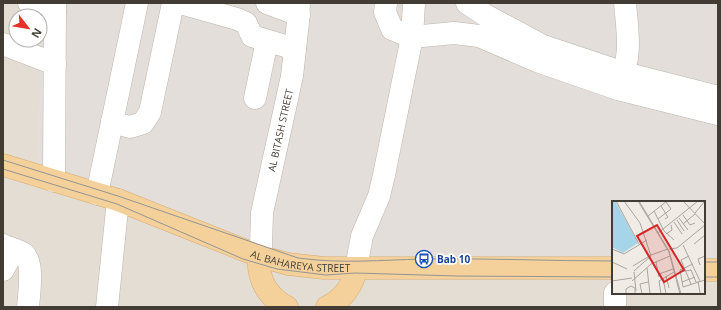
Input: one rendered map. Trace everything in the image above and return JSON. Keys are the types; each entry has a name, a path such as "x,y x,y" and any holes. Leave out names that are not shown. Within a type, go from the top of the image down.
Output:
{"main road":[{"name":"AL BAHAREYA STREET","path":"3,164 118,200 259,256 298,265 324,268 612,268"},
{"path":"259,256 258,265 267,297 274,298 287,307"},
{"path":"327,307 340,298 355,268"},
{"path":"341,307 355,268"},
{"path":"705,270 718,270"}],"street":[{"path":"29,3 55,8 54,181"},
{"path":"97,194 137,3"},
{"path":"112,122 130,127 143,123 150,112 173,3"},
{"path":"180,3 237,19 246,23 252,36 295,49"},
{"path":"267,3 299,9"},
{"path":"386,3 385,12 392,30 412,37 454,33 479,36 537,61 621,81 718,97"},
{"path":"355,268 362,236 374,209 382,185 412,37 414,3"},
{"path":"466,3 485,15 543,46 621,81 718,114"},
{"path":"621,81 628,54 625,3"},
{"name":"AL BITASH STREET","path":"259,256 261,246 262,214 292,76 299,9"},
{"path":"255,98 267,41"},
{"path":"3,44 55,64"},
{"path":"107,307 118,200"},
{"path":"3,270 15,251 30,266 28,307"},
{"path":"615,294 615,307"}],"shaded area":[{"path":"3,3 39,3 39,8 8,8 8,48 39,48 39,177 612,275 612,294 705,294 705,279 718,279 718,307 3,307"},
{"path":"39,3 718,3 718,275 705,275 705,201 612,201 612,275 325,272 38,177 39,48 48,48 48,8 39,8"}],"tram line":[{"path":"3,160 118,196 298,258 330,261 423,259 612,261"},
{"path":"3,169 117,204 243,259 277,269 326,275 355,273 457,276 612,277"},
{"path":"705,262 718,262"},
{"path":"705,277 718,277"}],"place":[{"name":"Bab 10","path":"424,259"}]}
